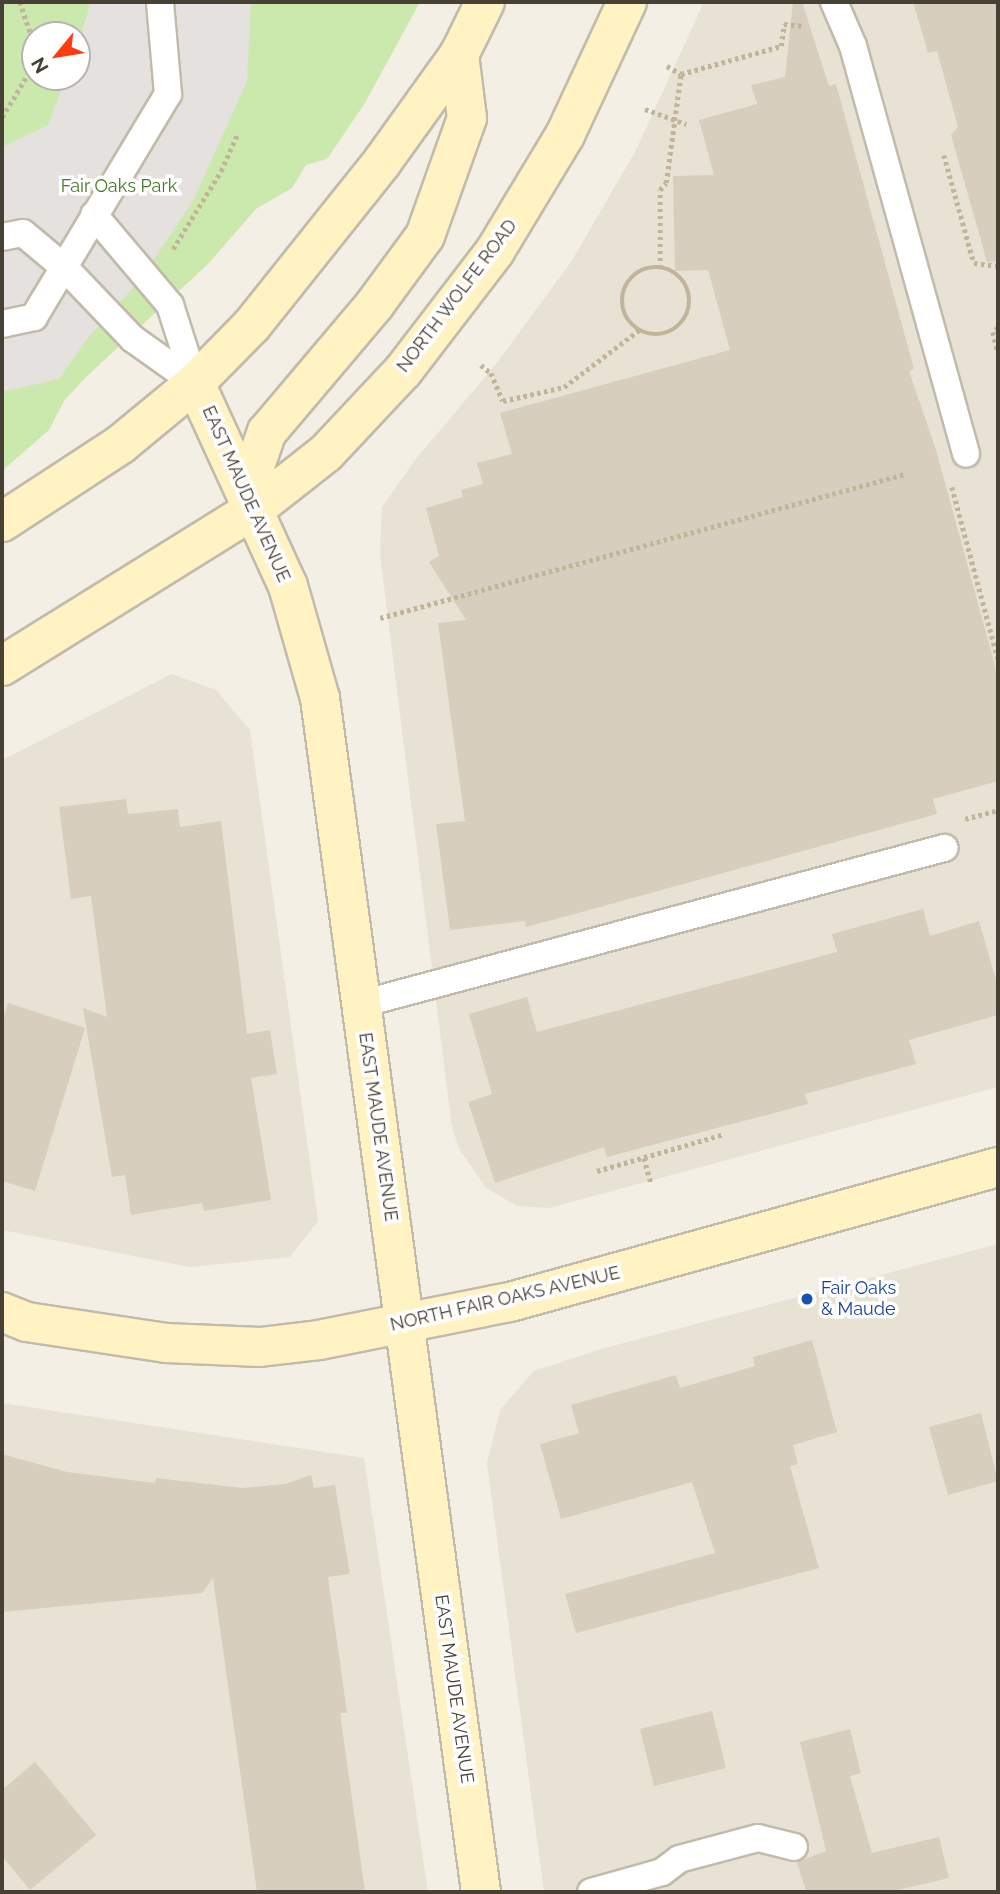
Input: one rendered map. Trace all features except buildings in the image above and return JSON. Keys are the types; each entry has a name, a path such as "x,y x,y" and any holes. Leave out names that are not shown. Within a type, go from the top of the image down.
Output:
{"main road":[{"path":"2,522 121,444 195,383 298,273 459,55 485,2"},
{"name":"NORTH WOLFE ROAD","path":"2,666 256,508 326,453 394,380 495,251 565,135 626,2"},
{"path":"256,508 255,466 267,432 375,304 425,236 467,118 459,55"},
{"name":"EAST MAUDE AVENUE","path":"195,383 256,508 288,586 320,698 407,1323 481,1892"},
{"name":"NORTH FAIR OAKS AVENUE","path":"2,1312 27,1322 88,1333 260,1347 407,1323 639,1268 998,1167"}],"lane":[{"path":"2,324 34,317 66,270 94,215 168,94 160,2"},
{"path":"834,2 852,46 958,464"},
{"path":"94,215 170,305 195,383"},
{"path":"2,236 23,233 66,270 133,339 195,383"},
{"path":"361,1004 944,848"},
{"path":"591,1892 662,1872 679,1859 758,1838 794,1847"}],"path":[{"path":"20,2 26,21"},
{"path":"667,66 681,74 781,47 784,24 812,27"},
{"path":"660,268 660,190 666,183 681,74"},
{"path":"2,117 21,86"},
{"path":"645,109 686,124"},
{"path":"170,256 221,171 237,135"},
{"path":"944,155 974,262 998,265"},
{"path":"660,268 682,280 690,300 683,322 664,334 639,330 622,307 625,285 641,270 660,268"},
{"path":"998,328 993,332 998,352"},
{"path":"481,365 491,373 503,401 564,387 639,330"},
{"path":"958,464 998,659"},
{"path":"380,618 905,474"},
{"path":"597,1171 724,1134"},
{"path":"644,1158 651,1182"}],"shaded area":[{"path":"91,2 251,2 247,81 193,201 141,279 87,339 59,379 2,392 2,147 48,125 61,91 91,91 91,21 85,21"},
{"path":"704,2 998,2 998,1087 549,1208 517,1206 486,1188 460,1150 452,1128 380,554 382,507 415,460 496,364 571,262 635,152"},
{"path":"172,674 216,690 250,730 318,1221 290,1257 190,1267 2,1230 2,760"},
{"path":"998,1244 998,1892 544,1892 487,1463 500,1410 534,1371 601,1349"},
{"path":"2,1403 364,1458 428,1892 2,1892"}],"green space":[{"name":"Fair Oaks Park","path":"2,2 420,2 365,103 327,159 306,165 292,188 256,209 208,264 86,377 64,401 49,430 2,471"}],"place":[{"name":"Fair Oaks & Maude","path":"807,1299"}]}
